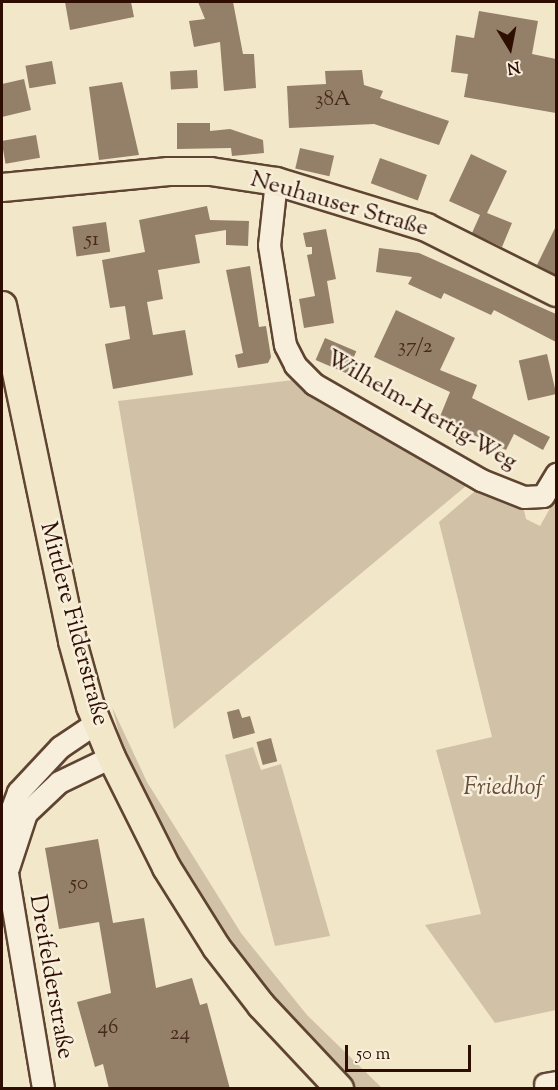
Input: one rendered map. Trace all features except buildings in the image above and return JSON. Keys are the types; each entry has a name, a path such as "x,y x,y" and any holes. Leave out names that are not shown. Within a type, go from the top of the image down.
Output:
{"main road":[{"name":"Neuhauser Straße","path":"2,186 168,171 210,171 276,181 426,227 556,292"},
{"name":"Mittlere Filderstraße","path":"2,305 58,584 97,722 111,757 161,858 216,947 261,1005 339,1089"}],"street":[{"name":"Wilhelm-Hertig-Weg","path":"276,181 269,245 285,345 295,365 314,384 480,480 524,498 543,496 556,474"},
{"path":"2,835 18,792 60,747 97,722"},
{"name":"Dreifelderstraße","path":"6,875 27,813 59,782 111,757"},
{"name":"Dreifelderstraße","path":"2,843 44,1089"}],"green space":[{"path":"293,380 394,430 416,457 466,486 174,729 118,401"},
{"name":"Friedhof","path":"481,486 523,506 526,519 540,526 556,498 556,1010 495,1023 425,925 481,914 436,750 492,737 439,522"},
{"path":"112,707 147,782 241,933 307,1015 382,1088 353,1088 316,1056 228,942 158,827 124,752"},
{"path":"253,747 261,770 281,764 330,936 275,946 225,755"}]}
